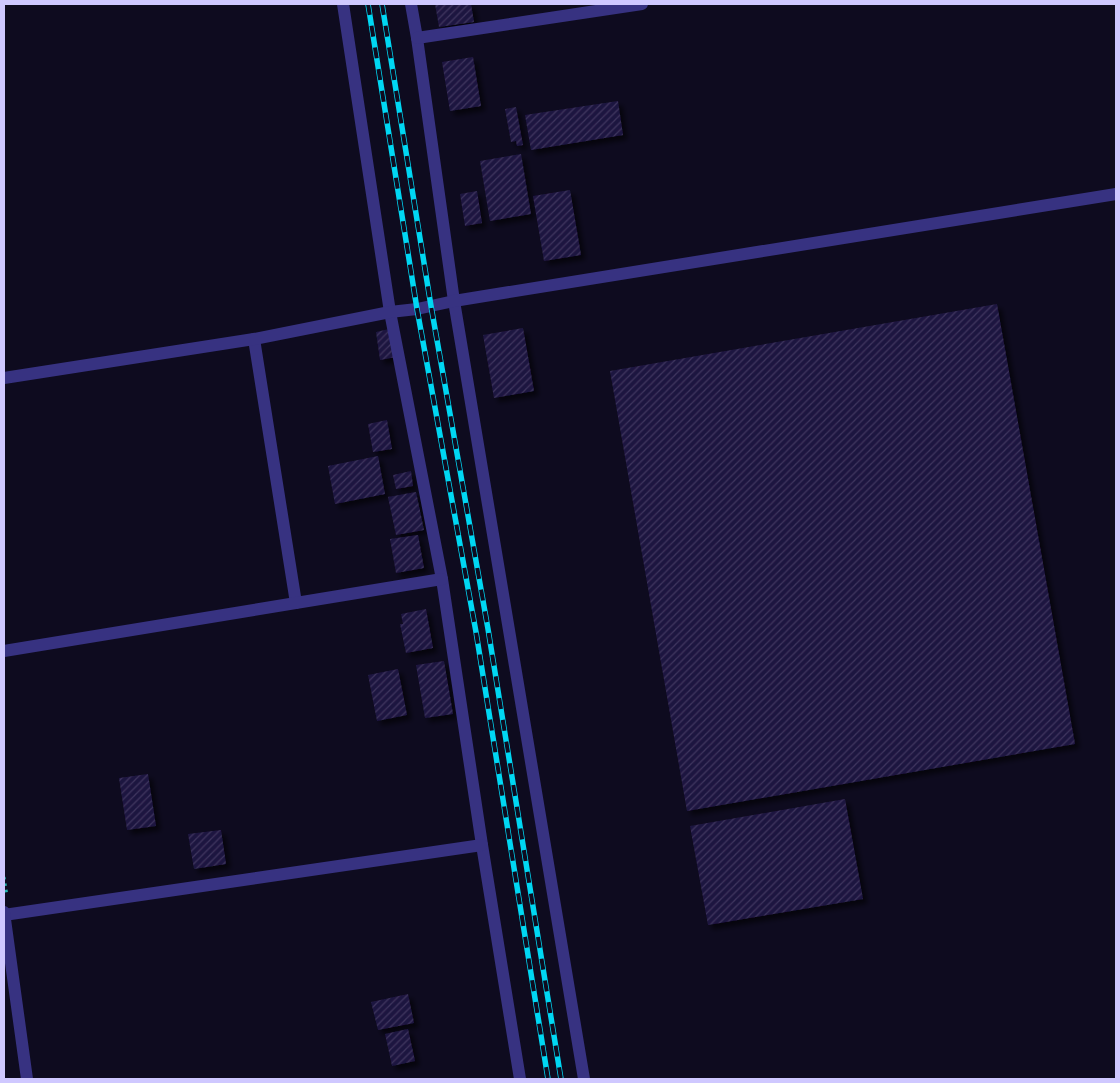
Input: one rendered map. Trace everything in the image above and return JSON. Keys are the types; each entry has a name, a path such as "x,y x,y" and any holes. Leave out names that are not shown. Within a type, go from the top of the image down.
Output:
{"street":[{"path":"343,4 390,312 442,579 520,1079"},
{"path":"411,4 454,301 584,1079"},
{"path":"417,38 642,4"},
{"path":"4,378 254,339 454,301 1116,194"},
{"path":"254,339 296,603"},
{"path":"4,651 442,579"},
{"path":"27,1079 4,914 482,845"}],"building":[{"path":"435,4 471,4 474,22 439,27"},
{"path":"473,57 481,106 450,111 442,62"},
{"path":"618,101 623,135 531,150 525,115"},
{"path":"516,107 523,145 517,146 516,141 511,142 505,109"},
{"path":"521,154 531,214 490,221 480,161"},
{"path":"570,190 581,255 544,261 533,196"},
{"path":"477,191 482,223 465,226 460,194"},
{"path":"997,304 1075,744 687,811 610,371"},
{"path":"523,328 534,391 494,398 483,335"},
{"path":"389,329 396,357 380,360 376,332"},
{"path":"387,420 392,449 373,452 368,424"},
{"path":"378,456 385,494 335,504 328,466"},
{"path":"411,471 413,486 396,489 393,475"},
{"path":"416,492 424,530 396,535 388,497"},
{"path":"418,535 424,568 396,573 390,539"},
{"path":"426,609 433,648 406,653 400,624 403,624 401,614"},
{"path":"444,661 453,714 425,718 416,665"},
{"path":"398,669 407,715 377,721 368,675"},
{"path":"148,774 156,826 127,830 119,778"},
{"path":"845,799 863,899 708,925 690,826"},
{"path":"221,830 226,864 194,869 188,834"},
{"path":"408,994 414,1023 378,1030 371,1002"},
{"path":"408,1029 415,1061 392,1066 385,1034"}],"railway":[{"path":"368,4 417,309 476,632 548,1079"},
{"path":"382,4 431,306 488,629 561,1079"}]}
